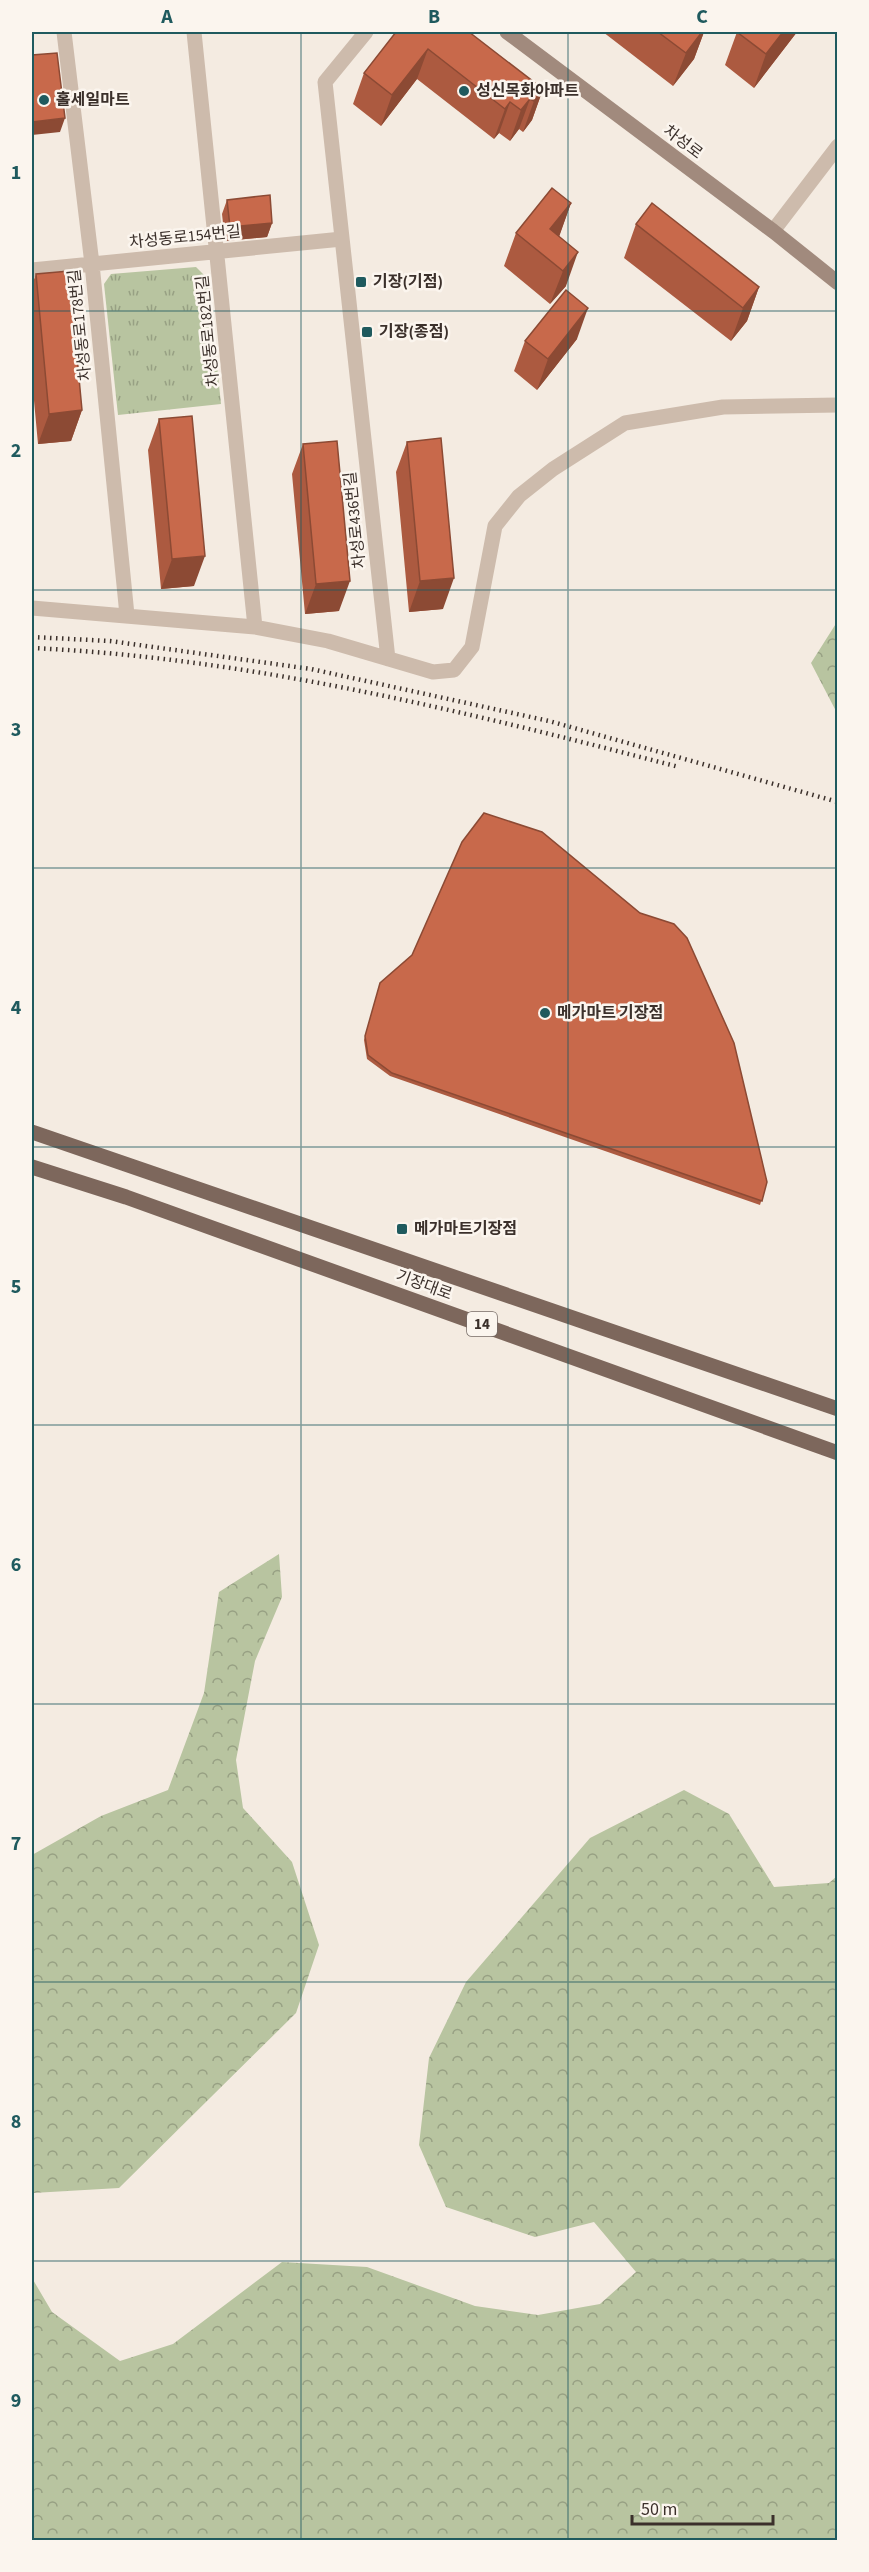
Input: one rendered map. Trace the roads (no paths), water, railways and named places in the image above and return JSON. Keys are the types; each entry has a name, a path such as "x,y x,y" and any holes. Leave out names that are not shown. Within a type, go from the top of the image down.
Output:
{"main road":[{"name":"차성로","path":"507,32 773,231 837,283"},
{"name":"기장대로","path":"32,1132 837,1409"},
{"name":"기장대로","path":"32,1167 159,1209 837,1453"}],"street":[{"name":"차성동로178번길","path":"64,32 92,264 127,615"},
{"name":"차성동로182번길","path":"194,32 255,627"},
{"name":"차성로436번길","path":"366,32 325,82 388,659"},
{"path":"773,231 837,146"},
{"name":"차성동로154번길","path":"32,270 342,239"},
{"path":"32,608 255,627 328,641 434,672 454,670 472,647 495,526 519,496 553,469 626,423 723,407 837,405"}],"railway":[{"path":"32,637 110,641 311,669 549,721 838,802"},
{"path":"32,648 196,663 359,691 439,708 679,767"}],"place":[{"name":"성신목화아파트","path":"464,91"},
{"name":"홀세일마트","path":"44,100"},
{"name":"기장(기점)","path":"361,282"},
{"name":"기장(종점)","path":"367,332"},
{"name":"메가마트 기장점","path":"545,1013"},
{"name":"메가마트기장점","path":"402,1229"}]}
